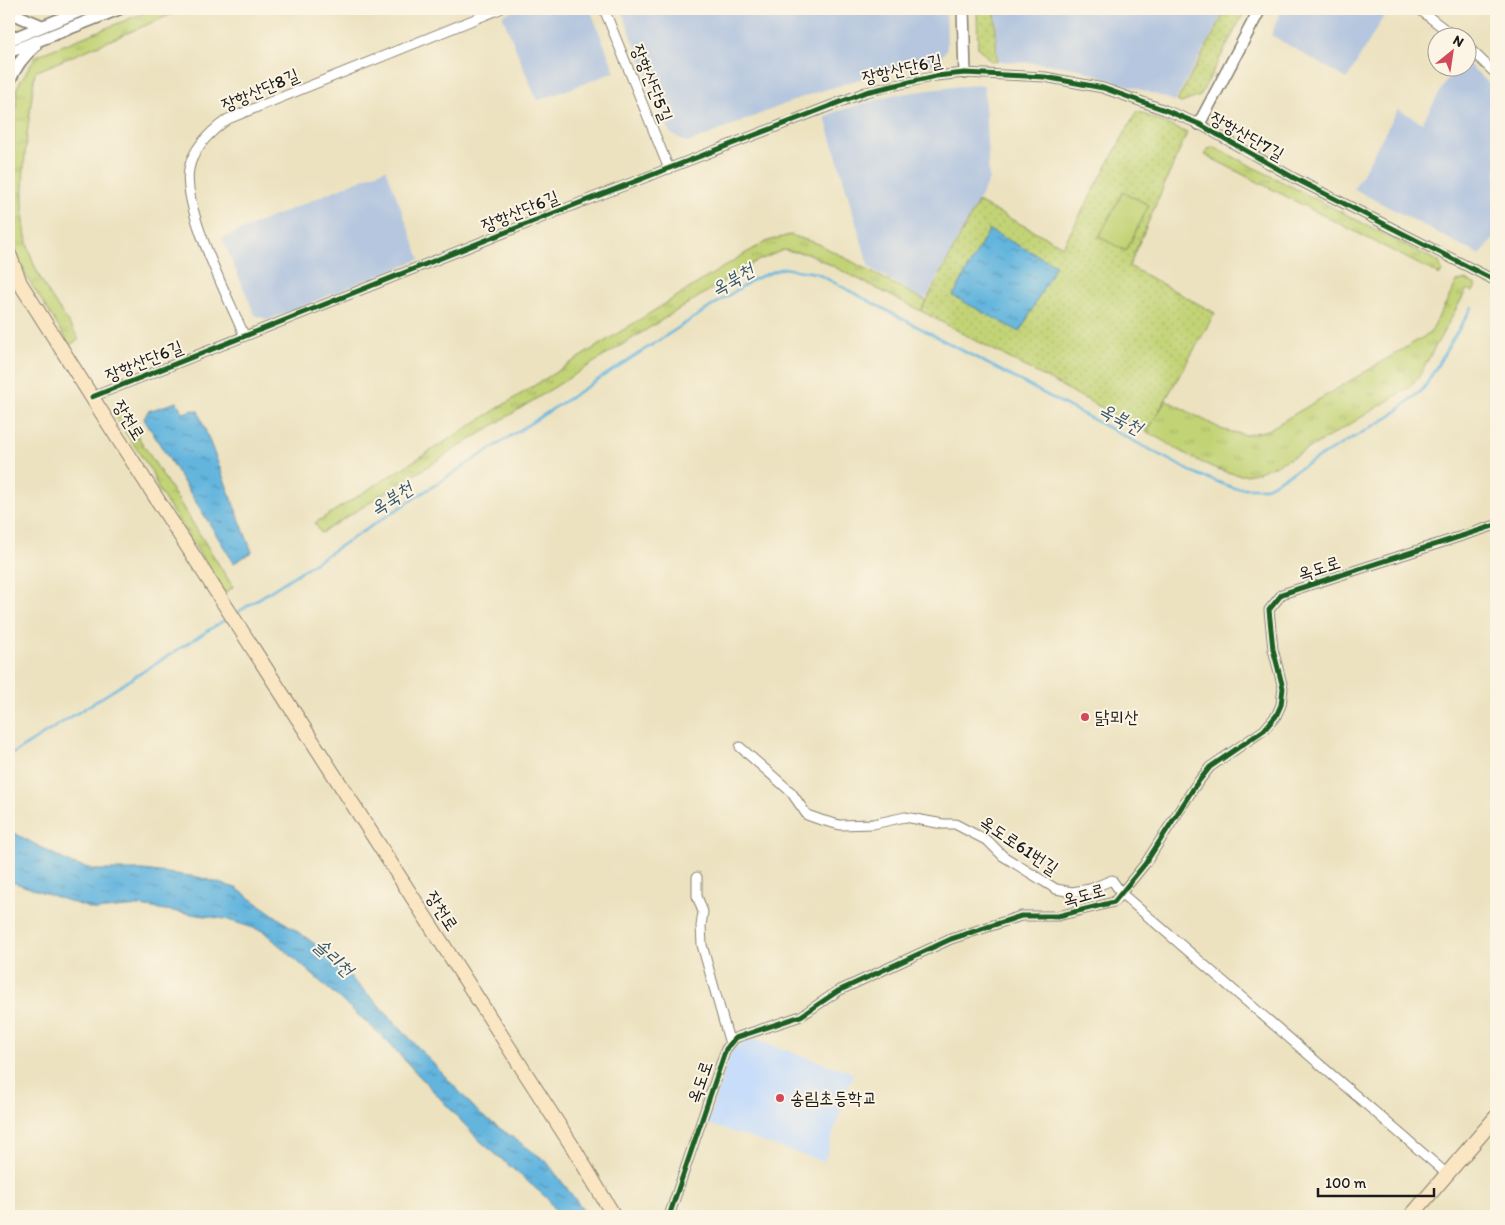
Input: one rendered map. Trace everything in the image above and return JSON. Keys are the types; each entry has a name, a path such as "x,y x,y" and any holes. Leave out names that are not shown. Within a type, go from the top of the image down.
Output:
{"main road":[{"name":"장천로","path":"9,254 20,282 92,397 576,1152 614,1216"},
{"path":"1411,1216 1496,1116"}],"street":[{"path":"9,40 86,9"},
{"path":"9,52 119,9"},
{"name":"장항산단8길","path":"244,335 200,230 189,190 189,168 198,148 210,132 228,119 500,9"},
{"name":"장항산단5길","path":"604,9 669,169"},
{"path":"963,9 965,73"},
{"path":"1199,124 1260,9"},
{"path":"1419,9 1443,28"},
{"path":"9,12 42,26"},
{"path":"9,82 14,70 26,53 43,39"},
{"path":"1478,57 1496,74"},
{"name":"장항산단6길","path":"92,397 244,335 866,92 936,76 965,73"},
{"name":"장항산단7길","path":"965,73 1045,77 1103,88 1199,124 1294,178 1496,281"},
{"name":"옥도로","path":"669,1216 718,1072 730,1044 735,1038 801,1016 838,991 951,939 1021,916 1058,916 1114,902 1145,864 1195,786 1210,767 1264,730 1276,716 1281,705 1282,688 1273,649 1269,610 1282,594 1496,525"},
{"name":"옥도로61번길","path":"740,747 791,792 807,815 840,825 873,824 905,817 943,824 955,824 988,841 1003,856 1056,889 1072,892 1090,889 1112,880 1122,894"},
{"path":"697,877 697,896 703,912 701,926 702,945 730,1044"},
{"path":"1122,894 1447,1174"}],"shaded area":[{"path":"517,9 590,9 615,72 537,101 502,15"},
{"path":"621,9 946,9 947,49 936,64 904,68 853,81 800,98 688,143 670,133"},
{"path":"996,9 1226,9 1175,101 1079,69 1048,64 998,61"},
{"path":"1282,9 1388,9 1347,79 1271,35"},
{"path":"1478,73 1496,90 1496,236 1480,255 1354,189 1398,109 1422,123 1448,78 1478,78"},
{"path":"984,85 989,180 925,300 869,267 825,117 835,112 893,95 960,86"},
{"path":"386,169 420,259 268,320 255,315 222,238"},
{"name":"송림초등학교","path":"753,1039 853,1073 824,1162 707,1124 732,1050"}],"green space":[{"path":"154,9 178,9 170,15 35,72 24,163 23,211 25,233 39,276 79,339 70,345 26,276 15,249 11,225 11,190 17,87 36,56"},
{"path":"977,9 995,9 997,62 991,61 978,48"},
{"path":"1227,9 1246,9 1200,96 1181,103 1177,101"},
{"path":"1137,111 1187,133 1129,266 1215,313 1147,432 921,311 978,202 1063,246"},
{"path":"1214,147 1439,262 1442,271 1440,275 1205,155 1208,149"},
{"path":"1123,192 1149,205 1126,251 1099,237"},
{"path":"790,235 819,244 926,301 921,311 809,254 783,250 753,263 321,533 315,523 746,253 768,241"},
{"path":"1466,280 1476,285 1473,292 1467,289 1418,378 1407,389 1299,454 1255,473 1241,475 1229,473 1204,464 1147,432 1166,400 1223,430 1246,435 1268,430 1430,333 1457,282"},
{"path":"120,408 233,587 225,593 158,489 152,472 116,418"}],"water":[{"path":"989,230 1056,265 1020,332 953,296"},
{"path":"177,402 183,413 193,410 198,411 252,552 234,563 144,419 148,411"},
{"path":"9,828 12,832 72,864 97,870 143,870 198,877 236,888 315,944 374,1000 481,1115 546,1161 588,1216 558,1216 547,1198 479,1140 382,1036 263,931 225,919 139,906 95,910 9,881"}],"waterway":[{"name":"옥북천","path":"235,614 754,279 783,268 816,273 1194,473 1234,488 1265,488 1391,416 1424,388 1472,307"},
{"name":"옥북천","path":"9,756 228,618"}],"cycle path":[{"path":"92,397 564,209 866,92 936,76 965,73 1045,77 1103,88 1165,110 1199,124 1294,178 1496,281"},
{"path":"669,1216 726,1049 735,1038 801,1016 838,991 951,939 1021,916 1058,916 1114,902 1145,864 1195,786 1210,767 1264,730 1276,716 1281,705 1283,688 1273,649 1269,610 1282,594 1496,525"}],"place":[{"name":"닭뫼산","path":"1085,717"},
{"name":"송림초등학교","path":"780,1098"}],"water label":[{"name":"솔리천","path":"334,957"}]}
